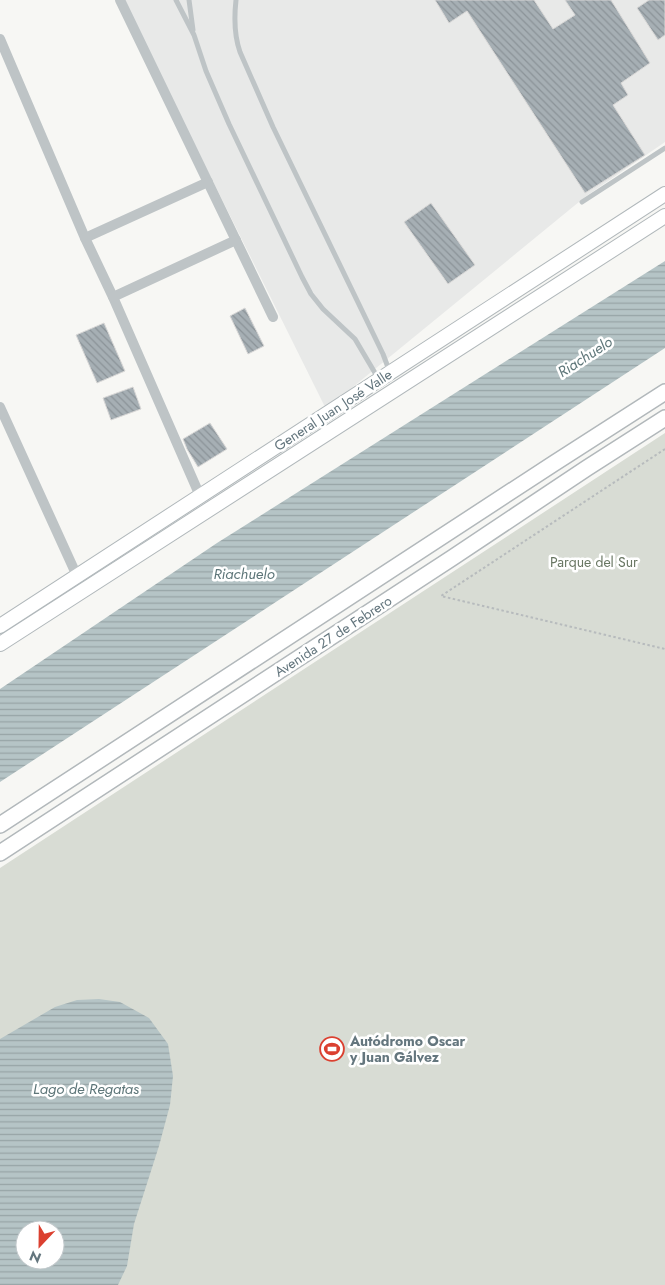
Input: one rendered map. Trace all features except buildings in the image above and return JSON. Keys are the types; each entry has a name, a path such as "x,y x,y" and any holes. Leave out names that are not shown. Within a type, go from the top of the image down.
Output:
{"main road":[{"name":"General Juan José Valle","path":"0,626 665,194"},
{"name":"General Juan José Valle","path":"0,644 665,216"},
{"name":"Avenida 27 de Febrero","path":"0,825 665,392"},
{"name":"Avenida 27 de Febrero","path":"0,853 665,418"}],"street":[{"path":"120,0 274,317"},
{"path":"0,39 85,238 113,297 200,496"},
{"path":"85,238 208,182"},
{"path":"113,297 236,240"},
{"path":"0,407 77,576"}],"lane":[{"path":"176,0 194,36 206,71 229,124 311,294 323,309 355,340 384,376"},
{"path":"188,0 194,36"},
{"path":"236,0 234,17 236,40 240,52 273,127 383,354 384,376"},
{"path":"582,202 665,148"}],"path":[{"path":"665,449 442,596 665,649"}],"shaded area":[{"path":"123,0 665,0 665,142 585,197 326,409"}],"green space":[{"name":"Autódromo Oscar y Juan Gálvez","path":"665,433 665,1285 0,1285 0,868"}],"water":[{"name":"Riachuelo","path":"665,261 665,348 0,782 0,689 217,543"},
{"name":"Lago de Regatas","path":"99,999 120,1002 149,1018 168,1044 173,1076 170,1105 134,1224 127,1266 118,1285 0,1285 0,1039 55,1007 77,1000"}],"place":[{"name":"Autódromo Oscar y Juan Gálvez","path":"332,1049"}],"park label":[{"name":"Parque del Sur","path":"594,562"}]}
